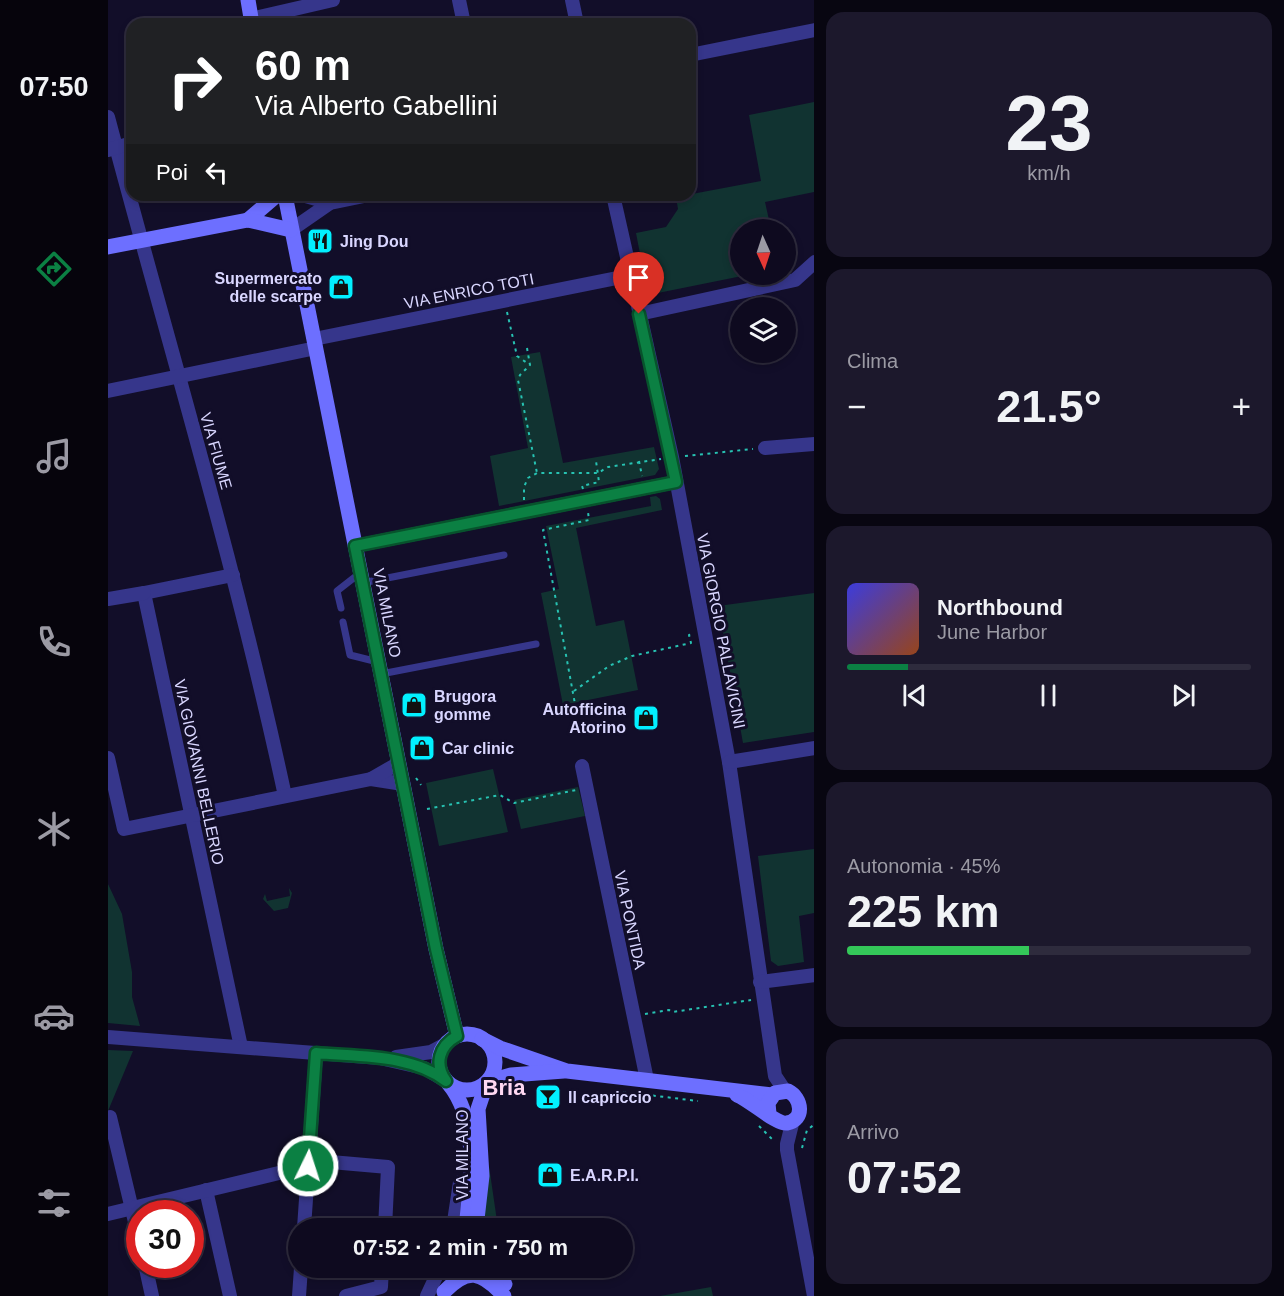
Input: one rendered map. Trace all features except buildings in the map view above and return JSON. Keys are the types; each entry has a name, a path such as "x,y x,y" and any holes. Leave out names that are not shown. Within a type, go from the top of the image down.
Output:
{"main road":[{"path":"248,0 251,18"},
{"path":"248,220 270,201"},
{"name":"VIA MILANO","path":"286,201 399,763 410,781 451,1040"},
{"path":"108,247 248,220 291,230"},
{"path":"567,1071 500,1048 468,1034 451,1040 442,1050 439,1061 446,1081 454,1087 465,1090 476,1089 488,1082 512,1075 567,1071 723,1090 784,1093 814,1099"},
{"path":"482,1039 492,1048 495,1061 494,1072 488,1082"},
{"name":"VIA MILANO","path":"446,1081 460,1103 468,1127 472,1173 467,1218"},
{"name":"VIA MILANO","path":"477,1218 483,1176 478,1109 488,1082"},
{"path":"723,1090 745,1098 782,1123 814,1111"},
{"path":"771,1117 768,1104 784,1093"},
{"path":"784,1093 799,1102 796,1118"},
{"path":"447,1295 457,1278"},
{"path":"480,1278 494,1285 504,1296"},
{"path":"497,1278 510,1289 512,1296"}],"street":[{"path":"267,18 333,0"},
{"path":"459,0 463,18"},
{"path":"572,0 576,18"},
{"path":"696,53 814,30"},
{"name":"VIA FIUME","path":"108,117 112,148 126,192"},
{"name":"VIA FIUME","path":"129,201 233,575 263,694 285,796"},
{"path":"321,201 330,204"},
{"path":"291,230 330,204 343,201"},
{"name":"VIA GIORGIO PALLAVICINI","path":"614,201 672,458 729,762 775,1076 784,1093"},
{"path":"639,314 795,280 814,262"},
{"name":"VIA ENRICO TOTI","path":"108,391 178,377 505,301 632,275"},
{"path":"765,448 814,444"},
{"path":"355,546 676,482"},
{"path":"108,599 233,575"},
{"name":"VIA GIOVANNI BELLERIO","path":"144,593 241,1047"},
{"path":"729,762 814,748"},
{"path":"108,758 124,828 371,779 410,781"},
{"path":"371,779 399,763"},
{"name":"VIA PONTIDA","path":"582,766 647,1080"},
{"path":"760,982 814,975"},
{"path":"108,1037 380,1058 424,1068 446,1081"},
{"path":"380,1058 424,1054 437,1050 451,1040"},
{"path":"305,1218 316,1053"},
{"path":"110,1117 129,1200"},
{"path":"771,1117 782,1144 814,1296"},
{"path":"782,1144 796,1118"},
{"path":"164,1200 308,1163 388,1167 385,1218"},
{"path":"455,1218 460,1182"},
{"path":"206,1190 230,1296"},
{"path":"108,1214 126,1209"},
{"path":"148,1278 152,1296"},
{"path":"299,1296 300,1278"},
{"path":"346,1296 381,1287 381,1278"},
{"path":"427,1296 435,1278"}],"lane":[{"path":"341,608 337,591 361,578 504,555"},
{"path":"344,622 350,655 380,668 536,644"}],"path":[{"path":"505,301 517,356 530,365"},
{"path":"527,348 530,365"},
{"path":"530,365 518,380 537,473"},
{"path":"525,512 524,487 528,478 537,473 598,473 608,467 765,448"},
{"path":"572,714 576,711 543,530 589,520 582,486 600,482 596,461"},
{"path":"573,692 609,666 632,656 691,644 689,635 704,630"},
{"path":"410,781 421,785"},
{"path":"427,809 500,795 514,803 585,788"},
{"path":"634,1016 763,999"},
{"path":"614,1091 699,1101"},
{"path":"754,1121 782,1144"},
{"path":"802,1148 807,1130 814,1124"}],"green space":[{"path":"814,102 814,192 765,202 769,219 730,219 730,278 648,295 636,233 666,227 678,209 677,201 696,201 696,193 761,181 749,115"},
{"path":"540,352 563,463 654,447 659,469 655,475 499,506 490,456 528,448 511,357"},
{"path":"656,496 660,499 662,510 576,528 596,626 624,620 638,690 563,705 541,593 559,589 546,526 651,506 650,497"},
{"path":"814,593 814,732 743,743 718,606"},
{"path":"493,769 508,832 439,846 426,783"},
{"path":"578,787 585,816 521,829 514,800"},
{"path":"814,849 814,913 799,916 804,962 778,966 771,961 758,856"},
{"path":"108,884 122,914 132,972 132,997 140,1026 108,1023"},
{"path":"289,888 292,893 288,908 274,911 263,899 265,894 267,901 290,896"},
{"path":"108,1050 133,1051 108,1111"},
{"path":"487,1166 489,1166 497,1218 482,1218"},
{"path":"711,1287 713,1296 660,1296"}],"place":[{"name":"Jing Dou","path":"320,241"},
{"name":"Supermercato delle scarpe","path":"341,287"},
{"name":"Brugora gomme","path":"414,705"},
{"name":"Autofficina Atorino","path":"646,718"},
{"name":"Car clinic","path":"422,748"},
{"name":"Il capriccio","path":"548,1097"},
{"name":"E.A.R.P.I.","path":"550,1175"}],"district":[{"name":"Bria","path":"504,1087"}],"route":[{"path":"308,1166 316,1053 401,1062 424,1068 446,1081 439,1061 445,1045 457,1036 436,949 355,546 676,482 639,314"}]}
